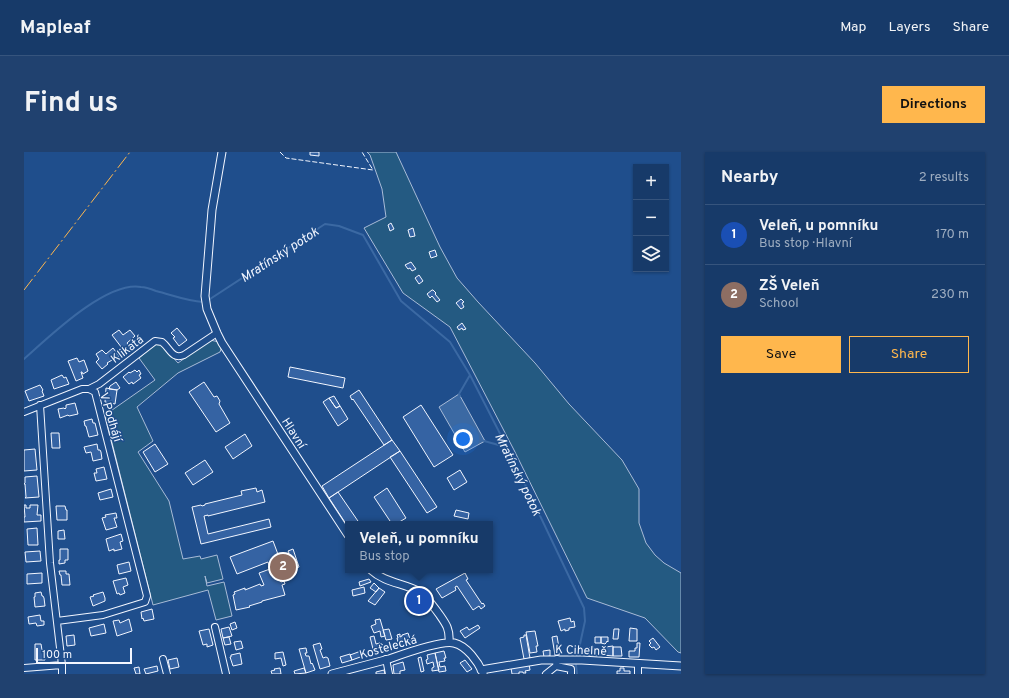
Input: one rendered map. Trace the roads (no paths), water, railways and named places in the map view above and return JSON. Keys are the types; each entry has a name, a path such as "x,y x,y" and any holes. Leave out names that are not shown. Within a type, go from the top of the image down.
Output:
{"street":[{"name":"Hlavní","path":"222,152 212,210 205,296 207,309 222,343 345,530"},
{"name":"Klikatá","path":"90,389 99,384 155,341 162,342 173,355 181,357 217,333"},
{"name":"V Podhájí","path":"24,412 82,388 90,389 95,392 147,596 145,602 103,615 57,621"},
{"path":"40,405 50,563 62,674"},
{"path":"376,573 383,579 408,587 419,592 425,597 447,626 449,630 450,642 465,648 482,672"},
{"path":"215,628 226,674"},
{"name":"Kostelecká","path":"332,674 438,644 450,642"},
{"path":"163,659 167,674"},
{"path":"386,659 389,674"},
{"name":"K Cihelně","path":"482,672 541,660 556,663 638,663 681,666"},
{"path":"546,674 556,663 571,669 571,674"},
{"path":"638,663 638,674"},
{"path":"24,668 62,665"}],"waterway":[{"name":"Mratínský potok","path":"207,301 325,224 339,226 363,235 401,301 450,342 470,375 512,457 584,608 585,621 577,658"},
{"name":"Mratínský potok","path":"24,359 79,312 95,301 127,287 145,287 185,299 203,302"},
{"path":"460,396 459,394 470,375"},
{"path":"484,441 506,447"},
{"name":"Mratínský potok","path":"576,665 577,674"}],"place":[{"name":"ZŠ Veleň","path":"283,567"},
{"name":"Veleň, u pomníku","path":"419,601"}]}
